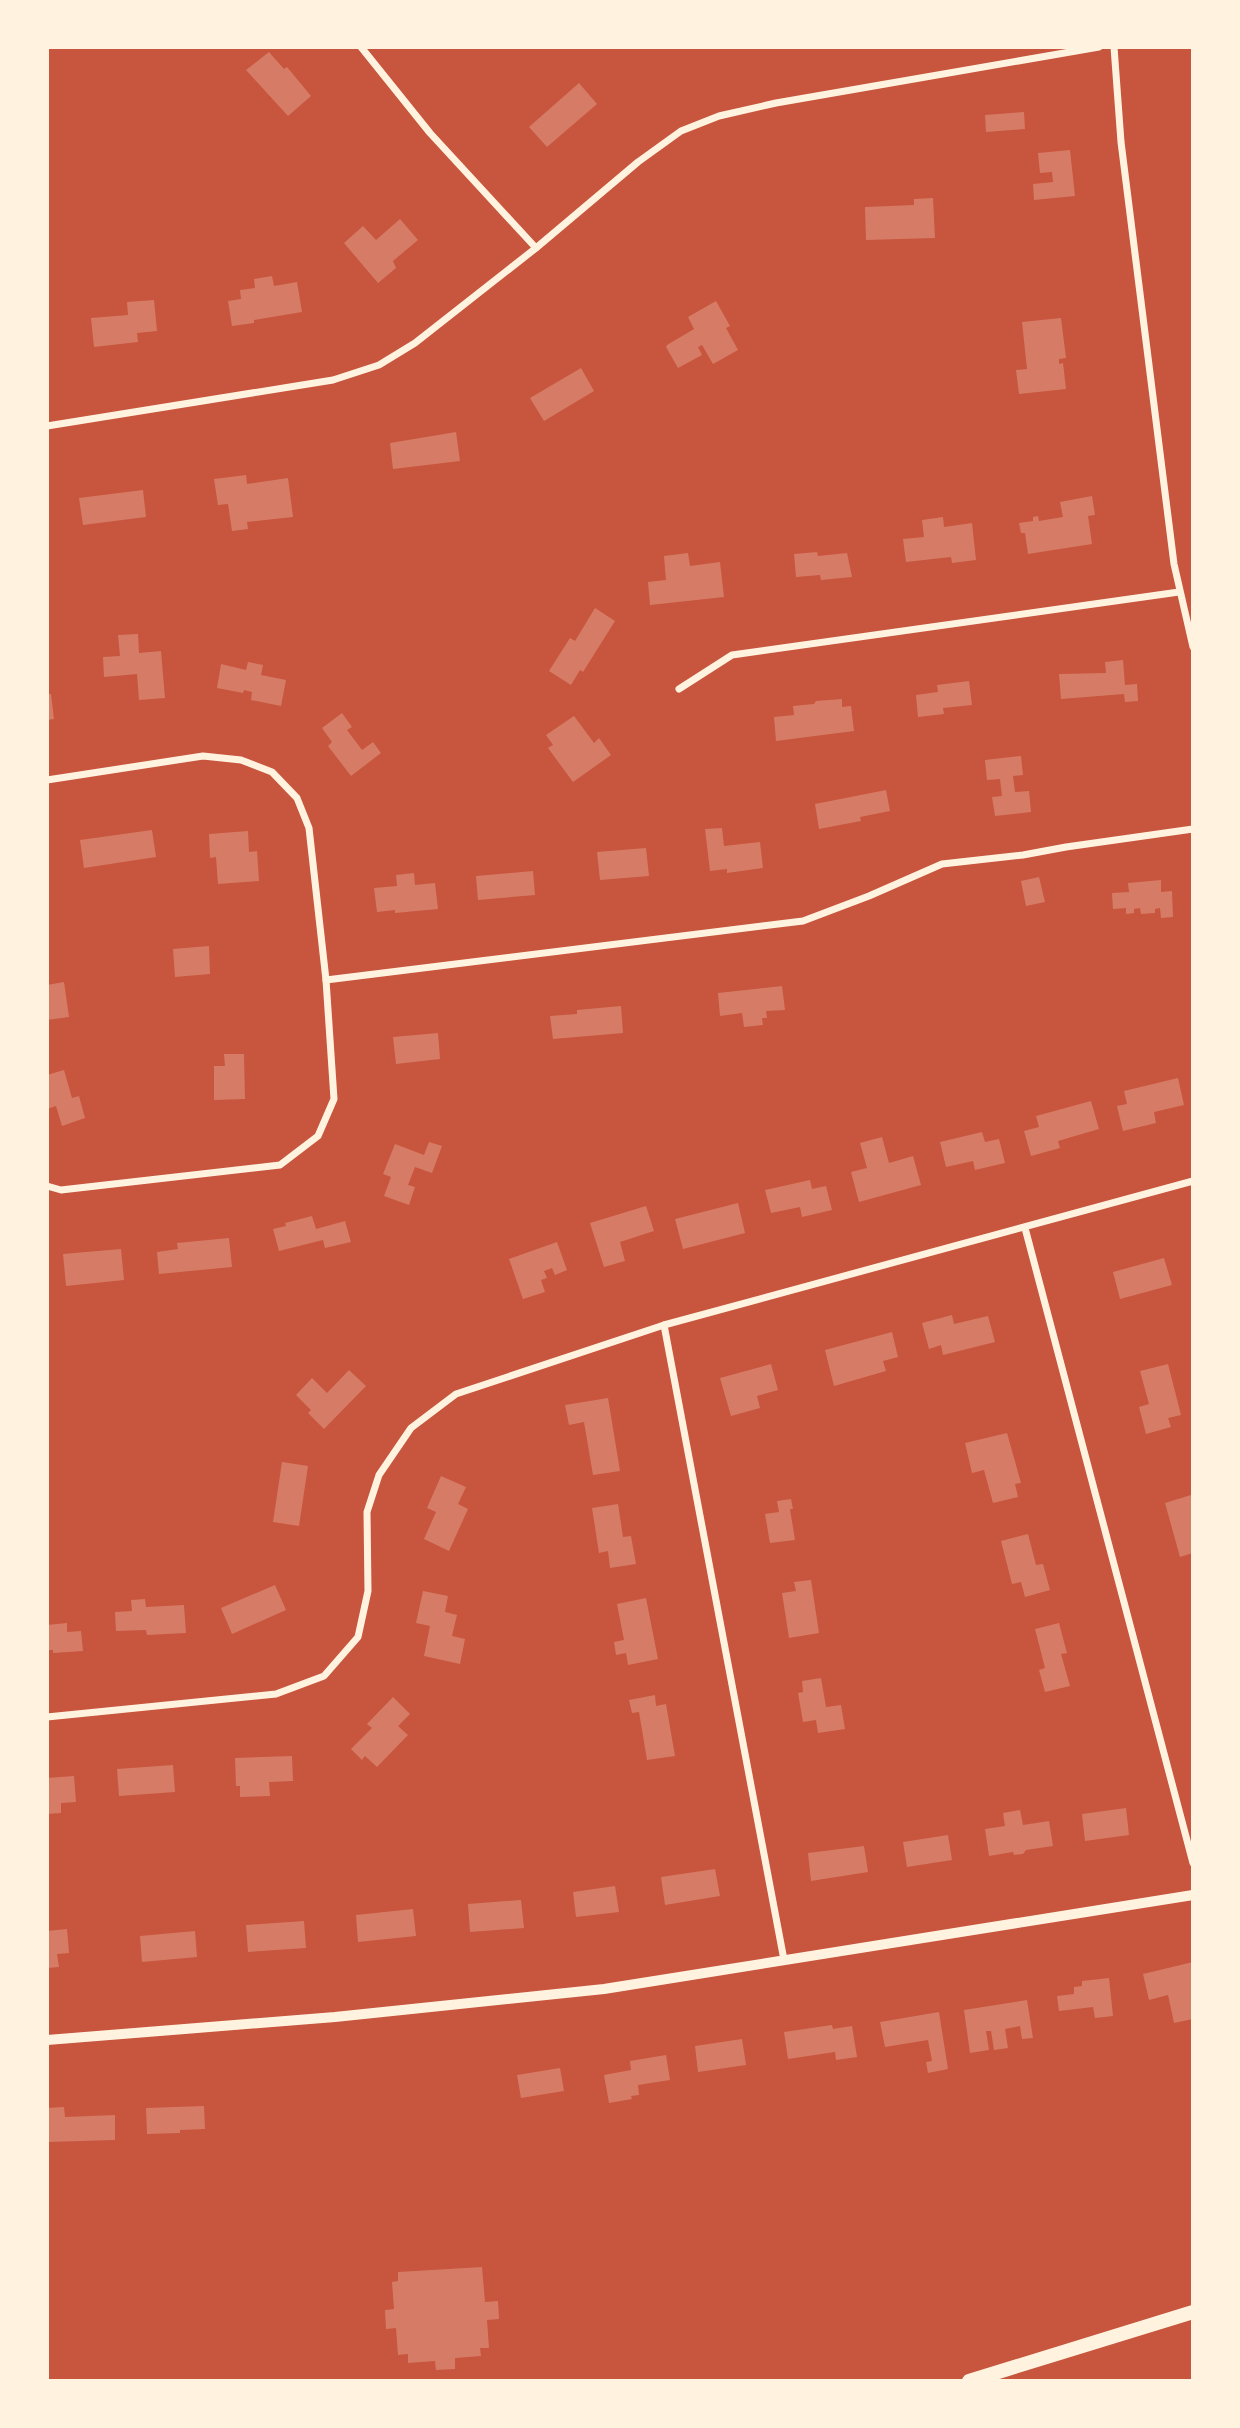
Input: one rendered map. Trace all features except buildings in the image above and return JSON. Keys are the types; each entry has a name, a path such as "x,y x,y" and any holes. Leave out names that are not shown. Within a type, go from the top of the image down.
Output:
{"highway":[{"path":"969,2381 1193,2312"}],"street":[{"path":"361,47 430,133 536,248"},
{"path":"47,426 333,380 379,365 415,343 536,248 638,162 681,131 719,116 789,100 1099,47"},
{"path":"1114,47 1121,142 1179,592 1193,647"},
{"path":"678,689 732,655 1179,592"},
{"path":"47,779 204,756 241,760 272,772 297,798 309,828 326,980 334,1099 318,1136 280,1165 61,1190 47,1186"},
{"path":"326,980 803,921 942,864 1023,855 1066,846 1193,829"},
{"path":"47,1717 276,1694 324,1676 358,1637 368,1591 366,1512 379,1475 411,1428 456,1394 664,1325 1193,1181"},
{"path":"1025,1228 1193,1863"},
{"path":"664,1325 784,1961"},
{"path":"47,2040 507,2001 604,1989 1193,1895"}]}
